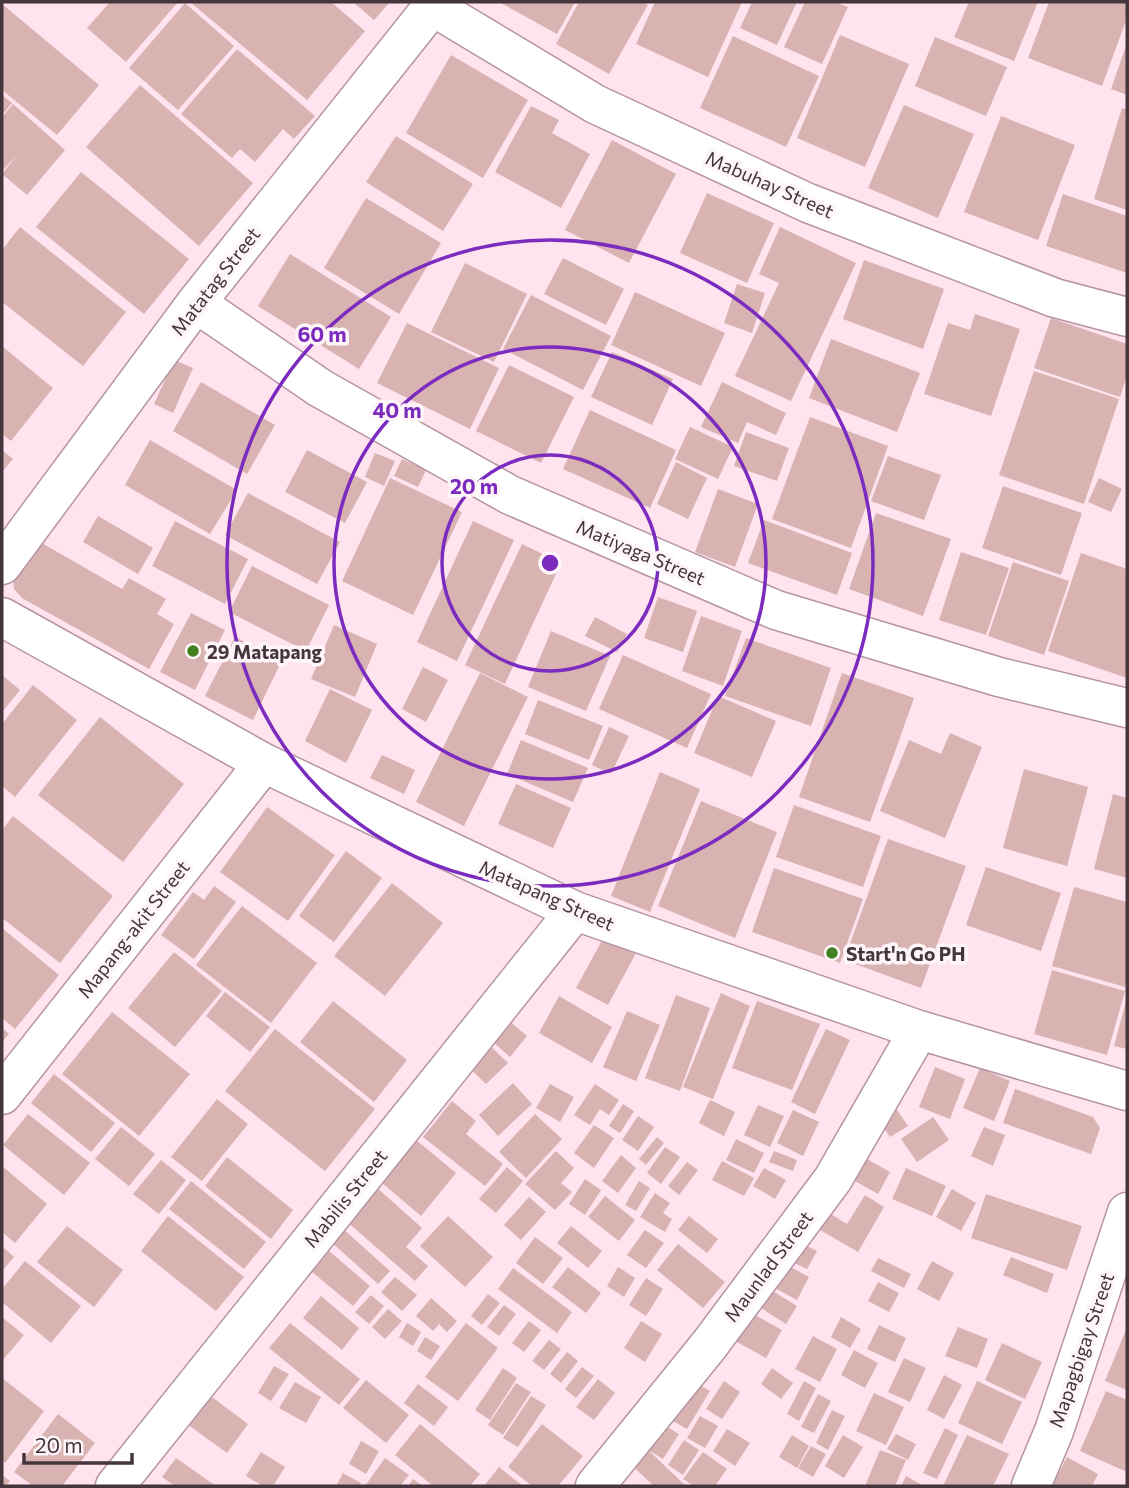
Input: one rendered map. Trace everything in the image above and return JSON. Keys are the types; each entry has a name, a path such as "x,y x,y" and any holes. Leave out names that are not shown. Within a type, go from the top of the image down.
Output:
{"street":[{"name":"Matatag Street","path":"2,565 196,303 434,4"},
{"name":"Mabuhay Street","path":"434,4 595,104 808,204 1055,298 1127,317"},
{"name":"Matiyaga Street","path":"196,303 320,388 510,495 776,610 999,677 1127,708"},
{"name":"Matapang Street","path":"2,617 264,763 575,911 919,1030 1127,1091"},
{"name":"Mapang-akit Street","path":"2,1095 264,763"},
{"name":"Mabilis Street","path":"115,1486 575,911"},
{"name":"Maunlad Street","path":"595,1486 710,1344 833,1179 919,1030"},
{"name":"Mapagbigay Street","path":"1031,1486 1054,1431 1127,1212"}],"building":[{"path":"110,2 178,2 126,62 87,28"},
{"path":"190,2 331,2 365,31 307,100"},
{"path":"353,2 390,2 374,20"},
{"path":"499,2 575,2 557,34"},
{"path":"579,2 641,2 648,5 609,74 556,44"},
{"path":"655,2 742,2 708,77 636,44"},
{"path":"752,2 797,2 777,45 740,28"},
{"path":"805,2 835,2 848,7 822,64 784,47"},
{"path":"969,2 1038,2 1014,61 954,37"},
{"path":"1049,2 1127,2 1127,18 1102,86 1028,58"},
{"path":"185,3 234,46 178,110 129,68"},
{"path":"2,4 99,85 57,135 2,90"},
{"path":"840,35 909,64 865,167 797,138"},
{"path":"733,36 819,76 786,147 700,108"},
{"path":"935,37 1007,67 986,116 915,86"},
{"path":"1127,43 1127,95 1111,89"},
{"path":"237,49 315,116 294,139 283,129 255,162 240,149 232,158 181,114"},
{"path":"451,55 528,100 483,178 406,133"},
{"path":"140,85 253,183 199,246 86,147"},
{"path":"2,95 12,103 2,115"},
{"path":"13,104 65,150 27,195 2,174 17,155 2,171 2,117"},
{"path":"904,105 974,134 938,218 868,188"},
{"path":"531,106 559,120 552,133 590,154 561,208 495,172"},
{"path":"1122,108 1127,110 1127,210 1094,199"},
{"path":"1001,116 1075,145 1038,240 964,212"},
{"path":"396,136 473,184 443,231 366,182"},
{"path":"612,140 676,174 629,263 565,230"},
{"path":"81,172 189,259 144,314 36,227"},
{"path":"707,193 774,223 747,283 680,253"},
{"path":"1063,194 1127,216 1127,273 1046,246"},
{"path":"366,198 441,243 399,314 324,268"},
{"path":"20,227 126,312 83,366 2,302 2,250"},
{"path":"780,227 856,263 791,401 735,376 779,283 759,274"},
{"path":"290,254 391,317 359,369 258,306"},
{"path":"563,258 624,289 606,325 544,294"},
{"path":"864,260 944,289 923,349 843,319"},
{"path":"465,263 527,294 494,362 431,332"},
{"path":"737,284 765,293 752,333 724,323"},
{"path":"635,292 725,333 701,386 611,345"},
{"path":"531,295 611,336 583,390 503,349"},
{"path":"975,314 1020,329 991,416 924,394 948,323 970,330"},
{"path":"1051,318 1127,344 1127,375 1120,397 1034,368"},
{"path":"407,323 499,368 470,429 377,383"},
{"path":"831,339 920,373 897,432 809,398"},
{"path":"2,346 53,388 11,441 2,434"},
{"path":"612,352 673,379 652,425 591,397"},
{"path":"174,360 193,368 173,413 154,404"},
{"path":"509,365 574,397 541,463 476,431"},
{"path":"1034,371 1119,399 1084,504 999,475"},
{"path":"201,382 275,425 247,474 173,431"},
{"path":"722,382 786,413 776,435 747,422 738,443 701,427"},
{"path":"590,410 676,450 650,508 563,469"},
{"path":"810,417 888,446 851,548 772,519"},
{"path":"690,427 733,447 718,479 675,459"},
{"path":"746,432 789,448 777,481 734,466"},
{"path":"150,440 237,490 210,534 125,485"},
{"path":"2,450 13,459 2,472"},
{"path":"307,450 367,482 345,523 285,492"},
{"path":"375,453 395,461 384,486 365,477"},
{"path":"888,456 941,475 924,520 871,501"},
{"path":"402,459 426,470 418,487 394,476"},
{"path":"676,462 707,478 688,519 657,504"},
{"path":"390,478 462,512 413,615 342,581"},
{"path":"1099,478 1122,489 1111,512 1088,502"},
{"path":"1003,486 1082,513 1061,575 982,548"},
{"path":"718,489 758,504 735,567 695,552"},
{"path":"248,493 340,542 317,584 225,535"},
{"path":"876,513 951,539 923,616 849,589"},
{"path":"98,516 153,548 138,574 83,542"},
{"path":"764,520 852,553 837,595 748,563"},
{"path":"175,521 248,559 225,604 152,566"},
{"path":"473,521 514,540 457,661 417,642"},
{"path":"33,538 122,589 129,578 166,599 157,614 174,624 149,669 22,598 14,589 13,574"},
{"path":"522,544 561,563 505,684 465,665"},
{"path":"961,552 1009,568 986,635 939,620"},
{"path":"1081,553 1127,569 1127,678 1048,651"},
{"path":"1013,562 1069,581 1044,655 988,636"},
{"path":"252,566 329,605 306,651 229,612"},
{"path":"658,597 697,611 683,652 644,638"},
{"name":"29 Matapang","path":"191,613 225,630 195,690 160,672"},
{"path":"701,616 742,631 723,686 682,671"},
{"path":"595,617 627,634 617,652 585,636"},
{"path":"334,625 377,644 355,697 311,679"},
{"path":"551,631 610,656 586,711 528,687"},
{"path":"235,637 282,660 253,720 205,696"},
{"path":"746,638 831,668 811,726 725,696"},
{"path":"623,655 711,694 687,748 599,709"},
{"path":"423,667 448,680 426,722 402,709"},
{"path":"480,673 528,697 464,826 416,802"},
{"path":"842,673 914,698 870,822 799,797"},
{"path":"2,675 20,690 2,712"},
{"path":"33,685 77,720 15,797 2,786 2,724"},
{"path":"330,689 372,710 346,763 305,741"},
{"path":"718,696 776,721 752,777 694,753"},
{"path":"538,700 603,726 589,760 525,734"},
{"path":"100,717 184,784 123,862 38,795"},
{"path":"609,727 629,736 611,774 592,765"},
{"path":"950,733 982,747 945,838 880,811 909,740 941,754"},
{"path":"521,740 588,768 573,802 507,774"},
{"path":"382,755 415,770 404,794 370,778"},
{"path":"1024,769 1088,787 1067,866 1003,848"},
{"path":"660,772 700,789 650,912 611,896"},
{"path":"516,784 571,808 553,848 498,824"},
{"path":"1113,794 1127,798 1127,878 1094,869"},
{"path":"701,801 777,832 735,938 658,906"},
{"path":"794,805 881,836 863,887 776,857"},
{"path":"267,807 335,855 288,921 220,872"},
{"path":"13,816 113,896 60,963 2,918 2,830"},
{"path":"888,839 966,866 921,988 844,960"},
{"path":"346,851 382,878 334,942 299,916"},
{"path":"986,867 1061,893 1041,951 966,925"},
{"path":"774,868 863,899 840,963 752,932"},
{"path":"392,883 443,923 385,996 334,956"},
{"path":"214,886 236,902 194,959 161,935 193,892 204,900"},
{"path":"1074,887 1127,902 1125,987 1052,966"},
{"path":"242,906 317,963 271,1023 196,965"},
{"path":"2,928 59,975 15,1029 2,1018"},
{"path":"605,935 636,953 608,1005 576,988"},
{"path":"174,952 222,991 175,1047 128,1008"},
{"path":"1052,970 1125,991 1107,1055 1034,1034"},
{"path":"225,992 270,1027 250,1052 206,1016"},
{"path":"721,993 750,1006 713,1099 683,1087"},
{"path":"676,995 710,1008 680,1091 645,1078"},
{"path":"559,996 612,1027 592,1063 539,1033"},
{"path":"333,1001 407,1060 374,1102 300,1042"},
{"path":"757,1001 820,1024 792,1090 732,1068"},
{"path":"1127,1001 1127,1049 1114,1046"},
{"path":"627,1011 660,1025 636,1081 603,1067"},
{"path":"112,1012 190,1074 139,1136 62,1074"},
{"path":"508,1020 527,1036 510,1057 491,1040"},
{"path":"2,1028 9,1034 2,1042"},
{"path":"275,1029 375,1109 325,1171 225,1091"},
{"path":"826,1029 850,1040 815,1114 791,1102"},
{"path":"484,1040 508,1063 486,1084 462,1061"},
{"path":"935,1067 965,1079 950,1119 919,1107"},
{"path":"980,1068 1010,1081 994,1121 963,1108"},
{"path":"54,1074 115,1123 91,1152 31,1103"},
{"path":"513,1083 532,1104 498,1136 479,1115"},
{"path":"550,1084 574,1097 560,1122 536,1108"},
{"path":"595,1084 619,1100 609,1115 600,1109 590,1125 574,1115"},
{"path":"1015,1089 1093,1117 1100,1128 1091,1154 1003,1123"},
{"path":"217,1099 248,1124 202,1181 171,1157"},
{"path":"710,1100 735,1112 724,1136 699,1123"},
{"path":"890,1100 908,1126 890,1137 873,1112"},
{"path":"452,1101 476,1121 466,1134 503,1164 485,1186 423,1137"},
{"path":"623,1104 634,1111 620,1133 609,1126"},
{"path":"758,1105 784,1116 770,1147 744,1135"},
{"path":"793,1110 819,1122 803,1156 777,1143"},
{"path":"28,1114 90,1163 64,1195 3,1145"},
{"path":"535,1114 562,1139 526,1178 499,1152"},
{"path":"638,1116 654,1127 638,1151 622,1140"},
{"path":"933,1117 949,1140 917,1162 901,1139"},
{"path":"594,1125 614,1138 594,1168 574,1153"},
{"path":"121,1127 155,1154 129,1186 95,1159"},
{"path":"984,1127 1005,1135 993,1166 971,1156"},
{"path":"410,1135 456,1173 421,1216 375,1177"},
{"path":"657,1137 664,1143 646,1165 639,1159"},
{"path":"736,1139 764,1153 754,1173 726,1160"},
{"path":"665,1147 680,1157 661,1184 647,1173"},
{"path":"556,1151 574,1168 561,1183 572,1192 555,1210 525,1184"},
{"path":"774,1151 797,1160 793,1171 769,1162"},
{"path":"858,1154 890,1172 878,1194 846,1176"},
{"path":"621,1155 636,1168 618,1193 602,1181"},
{"path":"227,1157 293,1210 271,1239 205,1186"},
{"path":"161,1160 186,1180 159,1214 133,1194"},
{"path":"722,1161 754,1178 744,1196 712,1180"},
{"path":"687,1162 698,1170 679,1195 668,1186"},
{"path":"2,1166 47,1204 15,1243 2,1232"},
{"path":"507,1167 523,1181 496,1213 479,1199"},
{"path":"764,1168 786,1180 775,1199 753,1186"},
{"path":"906,1168 946,1186 932,1216 892,1199"},
{"path":"585,1179 601,1190 585,1215 569,1204"},
{"path":"191,1181 266,1242 244,1269 169,1209"},
{"path":"639,1181 650,1188 636,1211 625,1205"},
{"path":"375,1186 422,1228 406,1247 428,1266 415,1281 345,1220"},
{"path":"952,1189 976,1203 961,1231 936,1217"},
{"path":"655,1193 670,1203 663,1213 672,1219 665,1232 640,1217"},
{"path":"986,1194 1082,1226 1067,1270 971,1238"},
{"path":"865,1195 884,1207 858,1252 815,1227 824,1210 847,1224"},
{"path":"605,1196 635,1220 619,1241 588,1217"},
{"path":"529,1197 546,1212 521,1240 504,1225"},
{"path":"168,1216 244,1277 216,1311 141,1251"},
{"path":"448,1216 493,1257 465,1287 420,1246"},
{"path":"689,1216 718,1239 707,1253 678,1230"},
{"path":"67,1226 123,1270 94,1307 37,1262"},
{"path":"571,1226 602,1251 588,1268 557,1243"},
{"path":"341,1227 390,1271 378,1284 329,1240"},
{"path":"645,1230 664,1243 646,1268 627,1255"},
{"path":"535,1237 563,1258 543,1284 516,1263"},
{"path":"799,1242 817,1251 807,1269 790,1261"},
{"path":"678,1244 725,1282 703,1308 657,1270"},
{"path":"2,1246 14,1257 2,1271"},
{"path":"329,1251 370,1286 353,1306 312,1272"},
{"path":"1011,1257 1054,1274 1047,1293 1003,1275"},
{"path":"878,1258 911,1274 904,1288 871,1271"},
{"path":"25,1261 81,1306 51,1343 2,1302 2,1289"},
{"path":"932,1261 954,1273 939,1301 917,1289"},
{"path":"783,1263 809,1277 797,1300 771,1286"},
{"path":"568,1267 601,1293 586,1313 552,1287"},
{"path":"618,1267 635,1278 624,1297 607,1286"},
{"path":"513,1268 572,1312 557,1333 498,1289"},
{"path":"395,1277 417,1295 402,1311 381,1292"},
{"path":"646,1278 663,1289 646,1316 629,1305"},
{"path":"878,1282 899,1293 889,1312 868,1301"},
{"path":"763,1285 797,1306 786,1324 753,1303"},
{"path":"488,1294 500,1303 482,1325 471,1316"},
{"path":"371,1295 384,1306 369,1324 355,1312"},
{"path":"321,1296 359,1328 342,1350 303,1318"},
{"path":"431,1298 457,1321 447,1332 439,1324 433,1331 416,1316"},
{"path":"504,1305 516,1314 499,1336 487,1327"},
{"path":"388,1309 402,1321 385,1339 372,1327"},
{"path":"744,1309 782,1330 766,1358 728,1337"},
{"path":"2,1317 24,1335 2,1361"},
{"path":"841,1317 861,1329 850,1348 831,1337"},
{"path":"529,1321 541,1330 524,1352 512,1343"},
{"path":"641,1321 662,1334 645,1362 624,1348"},
{"path":"290,1323 360,1379 339,1405 269,1348"},
{"path":"407,1323 421,1332 413,1346 399,1337"},
{"path":"466,1323 498,1348 458,1401 425,1377"},
{"path":"879,1325 906,1338 895,1362 867,1349"},
{"path":"958,1327 988,1339 977,1368 945,1356"},
{"path":"1127,1327 1127,1390 1105,1381"},
{"path":"813,1336 837,1349 820,1382 795,1369"},
{"path":"425,1337 440,1346 431,1360 417,1351"},
{"path":"549,1340 561,1349 544,1370 532,1361"},
{"path":"1002,1343 1042,1362 1025,1399 985,1380"},
{"path":"854,1350 878,1363 865,1388 841,1375"},
{"path":"567,1352 578,1361 561,1383 550,1374"},
{"path":"904,1358 926,1368 910,1402 888,1392"},
{"path":"274,1366 289,1374 271,1401 258,1393"},
{"path":"582,1367 594,1376 576,1398 565,1389"},
{"path":"503,1368 517,1378 490,1420 475,1410"},
{"path":"772,1368 793,1383 781,1399 761,1384"},
{"path":"944,1375 962,1385 944,1419 927,1410"},
{"path":"2,1378 44,1411 5,1463 2,1460"},
{"path":"598,1379 615,1393 594,1420 576,1407"},
{"path":"366,1380 409,1415 386,1443 343,1408"},
{"path":"693,1381 710,1391 687,1429 671,1420"},
{"path":"724,1381 740,1392 722,1419 706,1409"},
{"path":"804,1381 816,1388 799,1421 787,1414"},
{"path":"977,1381 1022,1402 1002,1444 958,1423"},
{"path":"295,1382 321,1397 306,1423 279,1408"},
{"path":"516,1383 531,1392 503,1435 488,1425"},
{"path":"418,1384 448,1407 434,1426 404,1403"},
{"path":"1106,1391 1127,1400 1127,1472 1080,1451"},
{"path":"874,1393 904,1407 886,1445 856,1431"},
{"path":"208,1394 248,1424 227,1453 187,1424"},
{"path":"818,1394 831,1401 814,1433 801,1427"},
{"path":"531,1396 546,1405 518,1447 503,1438"},
{"path":"832,1410 845,1416 828,1450 816,1443"},
{"path":"58,1414 95,1443 62,1486 33,1486 14,1472"},
{"path":"700,1416 718,1426 705,1448 687,1438"},
{"path":"420,1424 480,1474 470,1486 433,1486 395,1455"},
{"path":"542,1424 583,1456 558,1486 532,1486 508,1467"},
{"path":"664,1425 679,1434 663,1459 648,1450"},
{"path":"945,1428 958,1435 937,1479 923,1473"},
{"path":"727,1429 750,1443 735,1466 713,1451"},
{"path":"896,1434 916,1444 908,1460 887,1449"},
{"path":"792,1435 809,1446 797,1468 779,1457"},
{"path":"843,1435 863,1447 844,1478 825,1466"},
{"path":"967,1435 1009,1454 993,1486 943,1486"},
{"path":"684,1440 699,1450 683,1475 668,1465"},
{"path":"361,1441 379,1451 366,1474 349,1464"},
{"path":"811,1446 826,1454 813,1477 798,1468"},
{"path":"645,1447 686,1486 654,1486 629,1463"},
{"path":"880,1450 906,1460 895,1486 865,1486"},
{"path":"261,1452 285,1467 273,1486 263,1486 246,1476"},
{"path":"703,1452 727,1469 715,1486 694,1486 683,1479"},
{"path":"1067,1457 1098,1474 1092,1486 1053,1484"},
{"path":"176,1458 216,1486 175,1486 162,1477"},
{"path":"385,1458 409,1475 400,1486 365,1486"},
{"path":"499,1467 523,1486 484,1486"},
{"path":"343,1473 361,1483 359,1486 336,1486"},
{"path":"2,1475 10,1481 6,1486 2,1486"},
{"path":"906,1476 924,1486 901,1486"},
{"path":"413,1479 423,1486 408,1486"}],"place":[{"name":"29 Matapang","path":"193,651"},
{"name":"Start'n Go PH","path":"832,953"}]}
